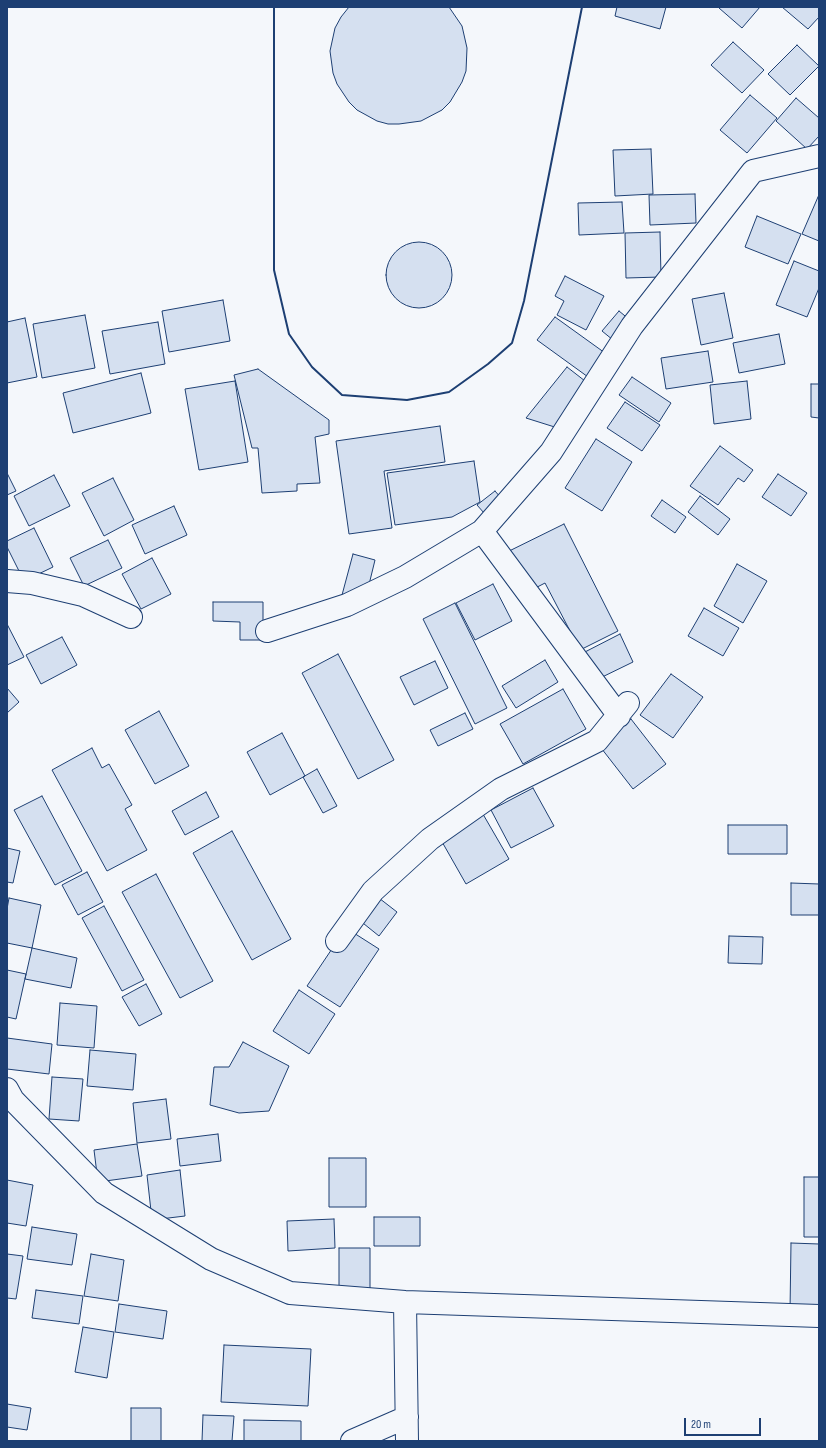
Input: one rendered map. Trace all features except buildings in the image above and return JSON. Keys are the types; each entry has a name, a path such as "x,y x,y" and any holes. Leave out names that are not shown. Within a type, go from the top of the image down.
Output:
{"street":[{"path":"267,631 347,605 405,577 482,531 551,452 632,326 752,171 819,156"},
{"path":"337,941 373,891 430,839 501,790 598,742 624,709 482,531"},
{"path":"7,581 32,583 83,594 131,617"},
{"path":"7,1089 13,1100 104,1193 211,1259 290,1293 405,1302 819,1316"},
{"path":"405,1302 408,1441"},
{"path":"352,1441 407,1417"}],"wall":[{"path":"274,7 274,270 289,334 312,367 342,395 407,400 449,392 488,364 512,343 524,301 582,7"}]}
